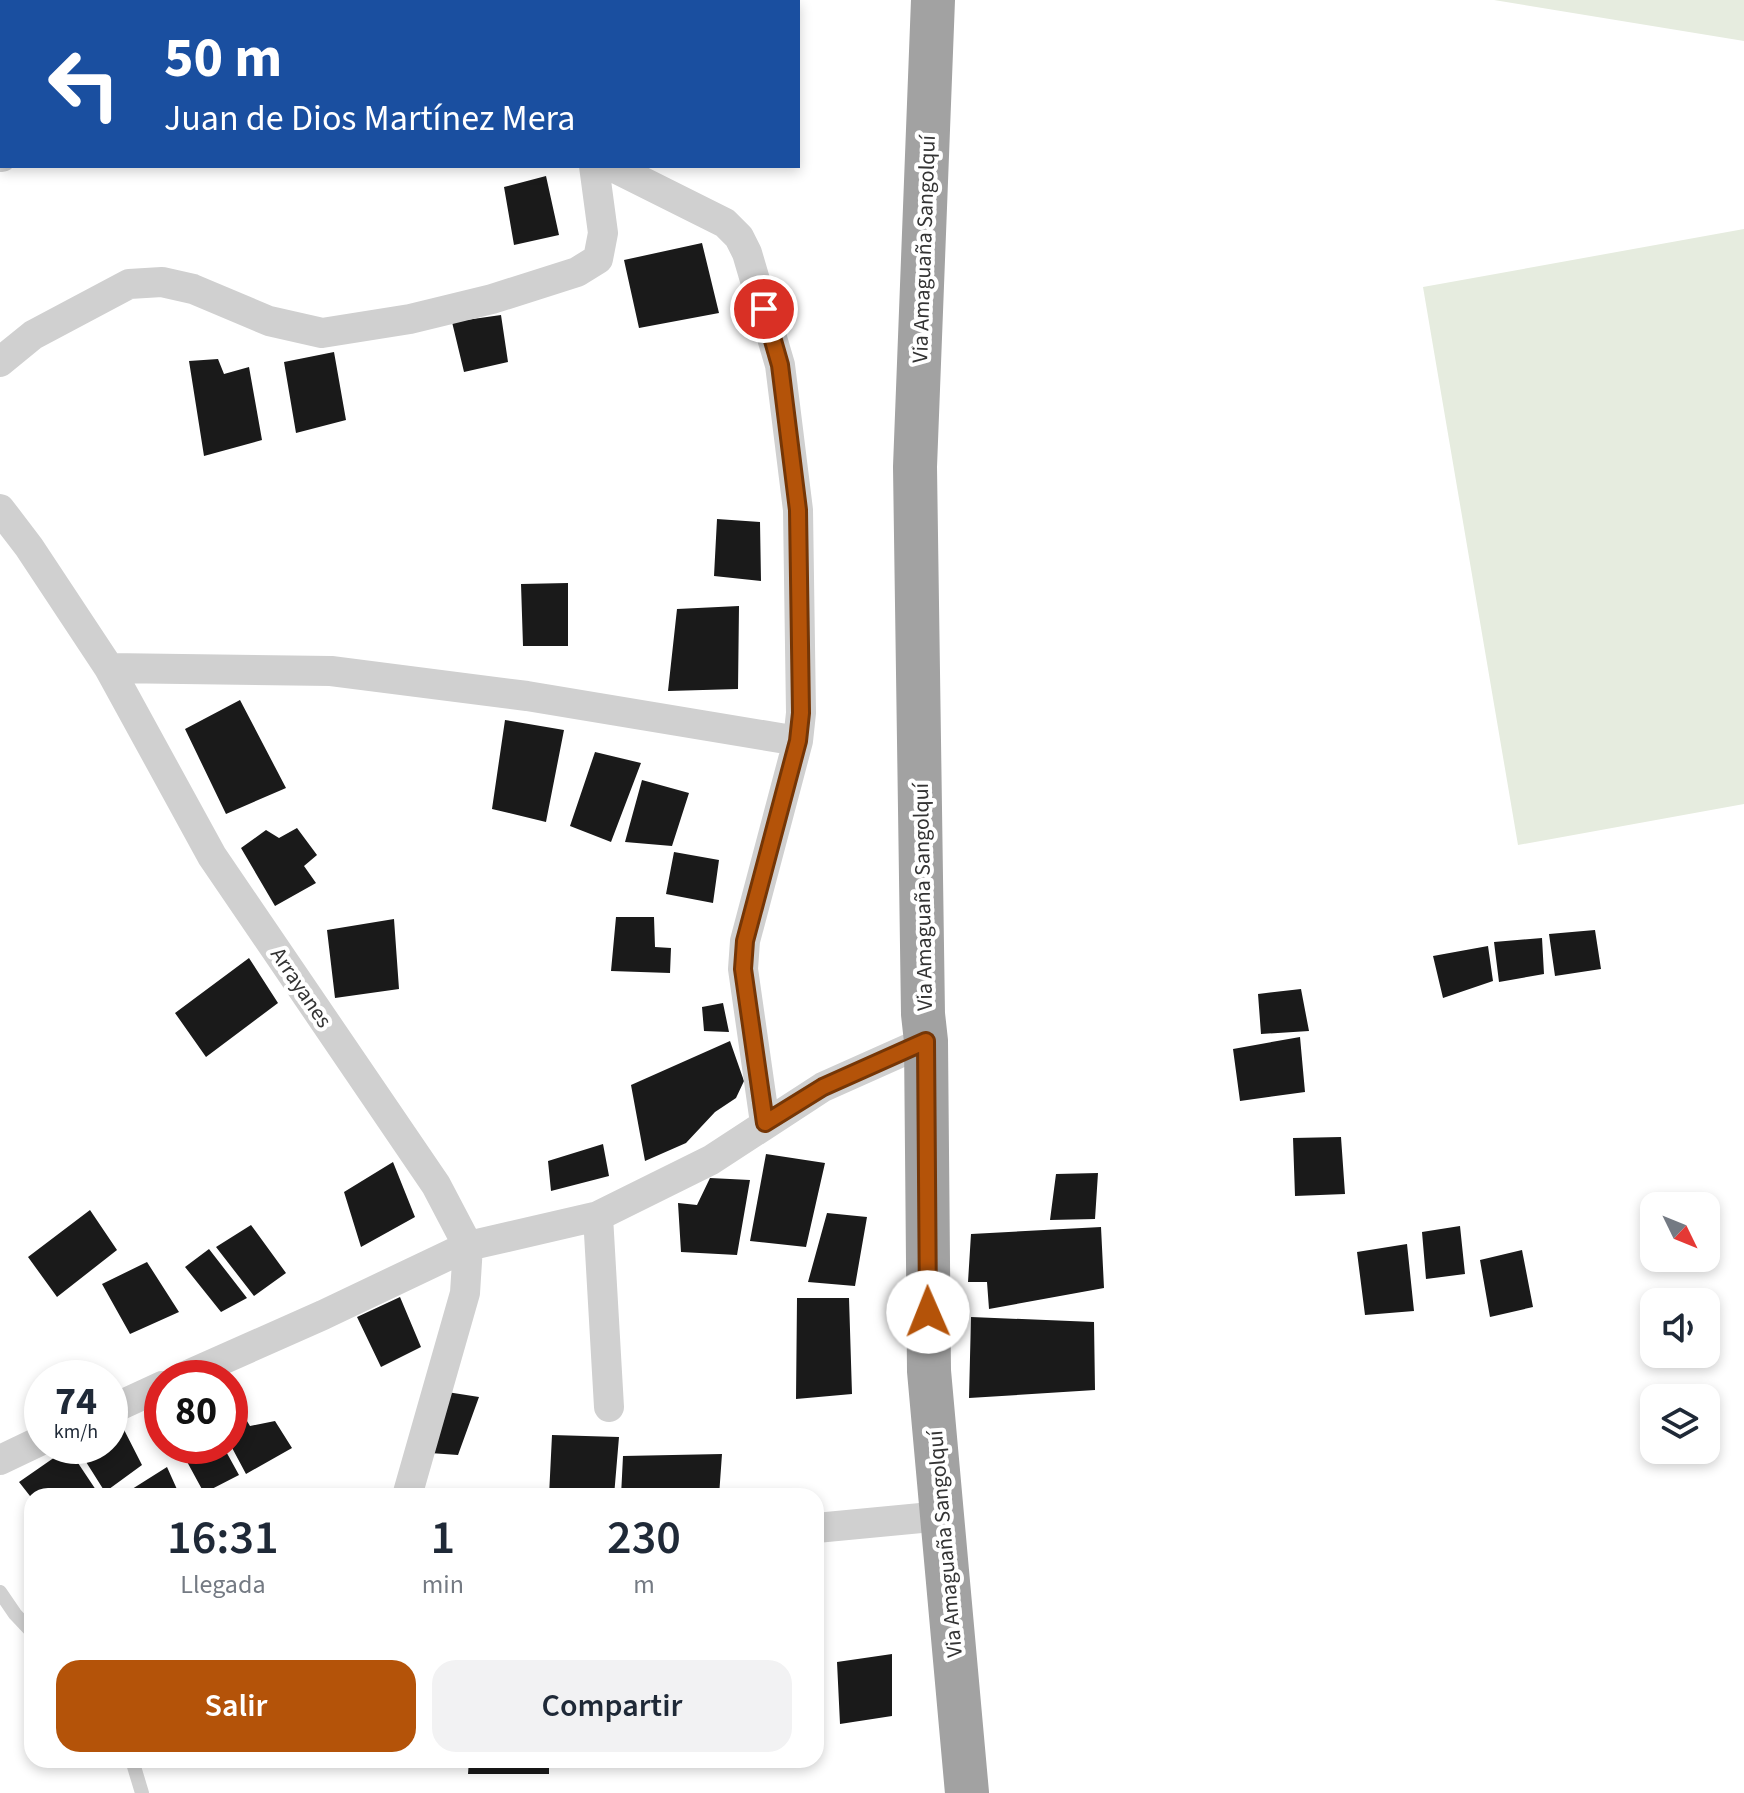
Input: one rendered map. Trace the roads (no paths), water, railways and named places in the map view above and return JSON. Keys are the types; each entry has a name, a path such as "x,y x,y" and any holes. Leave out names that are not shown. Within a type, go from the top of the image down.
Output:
{"highway":[{"name":"Via Amaguaña Sangolquí","path":"933,0 915,467 929,1371 967,1793"}],"street":[{"path":"0,362 33,335 129,284 162,282 193,289 269,321 322,333 410,319 492,299 577,272 598,259 603,233 594,168"},
{"path":"615,168 725,223 739,237 747,253 780,365 798,510 801,713 798,741 745,941 743,969 765,1123"},
{"name":"Arrayanes","path":"0,509 29,547 109,668 212,856 436,1185 468,1246"},
{"path":"109,668 331,671 527,696 798,741"},
{"path":"222,1360 468,1246 598,1216 711,1160 823,1087 926,1041"},
{"path":"598,1216 609,1407"},
{"path":"409,1488 465,1293 468,1246"},
{"path":"0,1460 24,1449"},
{"path":"824,1527 942,1516"}],"lane":[{"path":"0,1592 24,1624"},
{"path":"134,1768 142,1793"}]}
